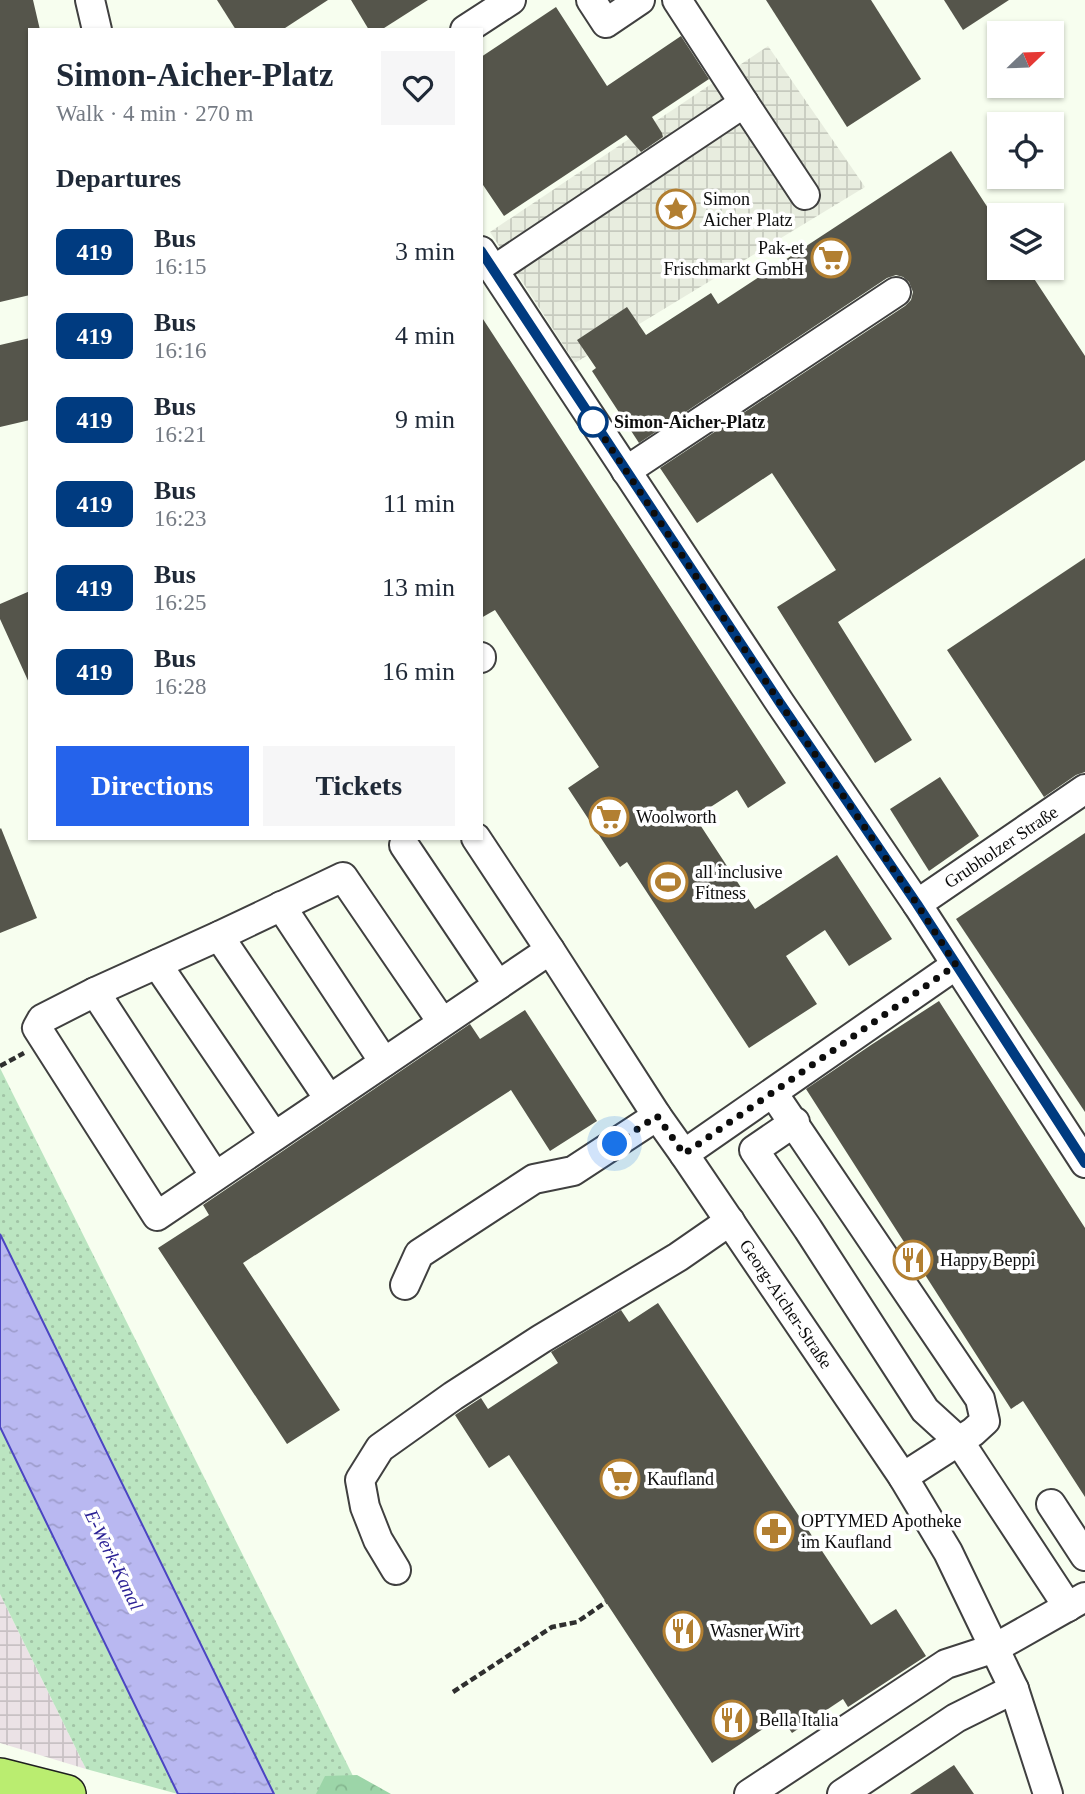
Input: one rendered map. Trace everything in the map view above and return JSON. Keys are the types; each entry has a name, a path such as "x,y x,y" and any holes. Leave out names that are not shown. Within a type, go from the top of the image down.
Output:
{"main road":[{"path":"0,1777 67,1794"}],"street":[{"path":"90,0 97,28"},
{"path":"468,28 511,0"},
{"path":"591,0 606,23 640,0"},
{"path":"677,0 806,195"},
{"path":"744,103 488,260 780,703 917,904 1085,1163"},
{"path":"626,471 896,292"},
{"name":"Grubholzer Straße","path":"917,904 1085,789"},
{"name":"Georg-Aicher-Straße","path":"476,840 657,1116 903,1477 948,1552 1014,1689 1048,1794"},
{"path":"404,845 498,985"},
{"path":"443,1023 342,877 94,992 42,1019 37,1028 157,1216 274,1136 443,1023 550,950"},
{"path":"281,905 384,1062"},
{"path":"219,936 329,1099"},
{"path":"157,964 274,1136"},
{"path":"684,1154 956,965"},
{"path":"94,992 215,1176"},
{"path":"773,1093 980,1399 985,1421 974,1432 903,1477"},
{"path":"405,1285 419,1254 534,1179 573,1171 657,1116"},
{"path":"749,1794 946,1664 995,1648 1077,1602 959,1440 925,1410 754,1150 795,1122"},
{"path":"397,1570 377,1540 365,1507 360,1480 380,1448 453,1396 541,1339 678,1257 730,1221"},
{"path":"1051,1504 1085,1556"},
{"path":"842,1794 956,1718 1014,1689"}],"path":[{"path":"0,1066 13,1059"},
{"path":"453,1692 552,1627 577,1622 606,1602"}],"shaded area":[{"name":"Simon Aicher Platz","path":"768,46 865,187 575,363 490,232"},
{"path":"0,1594 86,1769 0,1743"}],"green space":[{"path":"0,1068 362,1794 178,1794 86,1769 0,1594"},
{"path":"357,1775 391,1794 316,1794 325,1776"}],"water":[{"name":"E-Werk-Kanal","path":"0,1234 274,1794 178,1794 0,1427"}],"building":[{"path":"0,0 33,0 40,28 28,28 28,295 0,302"},
{"path":"217,0 328,0 285,28 235,28"},
{"path":"351,0 428,0 384,28 368,28"},
{"path":"766,0 871,0 921,79 847,127"},
{"path":"944,0 1009,0 963,30"},
{"path":"556,7 607,86 681,36 709,79 652,117 663,137 641,152 626,135 504,216 483,185 483,56"},
{"path":"951,151 987,206 987,280 1035,280 1085,356 1085,460 838,622 912,740 875,763 777,607 836,570 772,473 697,523 660,468 905,306 911,300 913,292 909,282 903,277 896,275 887,278 639,443 592,371 596,368 577,340 627,307 646,335 711,293 718,304"},
{"path":"483,319 786,783 748,808 737,790 695,817 755,909 837,855 892,939 849,966 825,930 786,956 817,1004 749,1048 627,862 620,867 568,788 599,767 495,610 483,617"},
{"path":"28,338 28,420 0,427 0,345"},
{"path":"1085,558 1085,772 1076,775 1044,797 947,650"},
{"path":"28,592 28,681 0,619 0,604"},
{"path":"940,777 979,836 929,871 890,809"},
{"path":"0,829 37,918 0,933"},
{"path":"1085,833 1085,1112 956,919"},
{"path":"939,1001 1085,1228 1085,1497 1023,1401 1011,1409 806,1089"},
{"path":"525,1010 597,1121 550,1151 511,1090 243,1263 340,1410 287,1444 158,1248 209,1215 203,1205 470,1024 480,1039"},
{"path":"658,1303 871,1625 896,1609 926,1656 848,1707 843,1699 792,1733 781,1717 712,1763 509,1455 489,1468 455,1415 481,1398 488,1409 558,1363 551,1352 621,1310 629,1322"},
{"path":"954,1765 974,1794 910,1794"}],"bus line":[{"name":"419","path":"483,254 780,703 917,904 1085,1163"}],"place":[{"name":"Simon Aicher Platz","path":"676,209"},
{"name":"Pak-et Frischmarkt GmbH","path":"831,258"},
{"name":"Simon-Aicher-Platz","path":"593,422"},
{"name":"Woolworth","path":"609,817"},
{"name":"all inclusive Fitness","path":"668,882"},
{"name":"Happy Beppi","path":"913,1260"},
{"name":"Kaufland","path":"620,1479"},
{"name":"OPTYMED Apotheke im Kaufland","path":"774,1531"},
{"name":"Wasner Wirt","path":"683,1631"},
{"name":"Bella Italia","path":"732,1720"}],"route":[{"path":"593,422 589,415 956,965 684,1154 657,1116 615,1144"}]}
